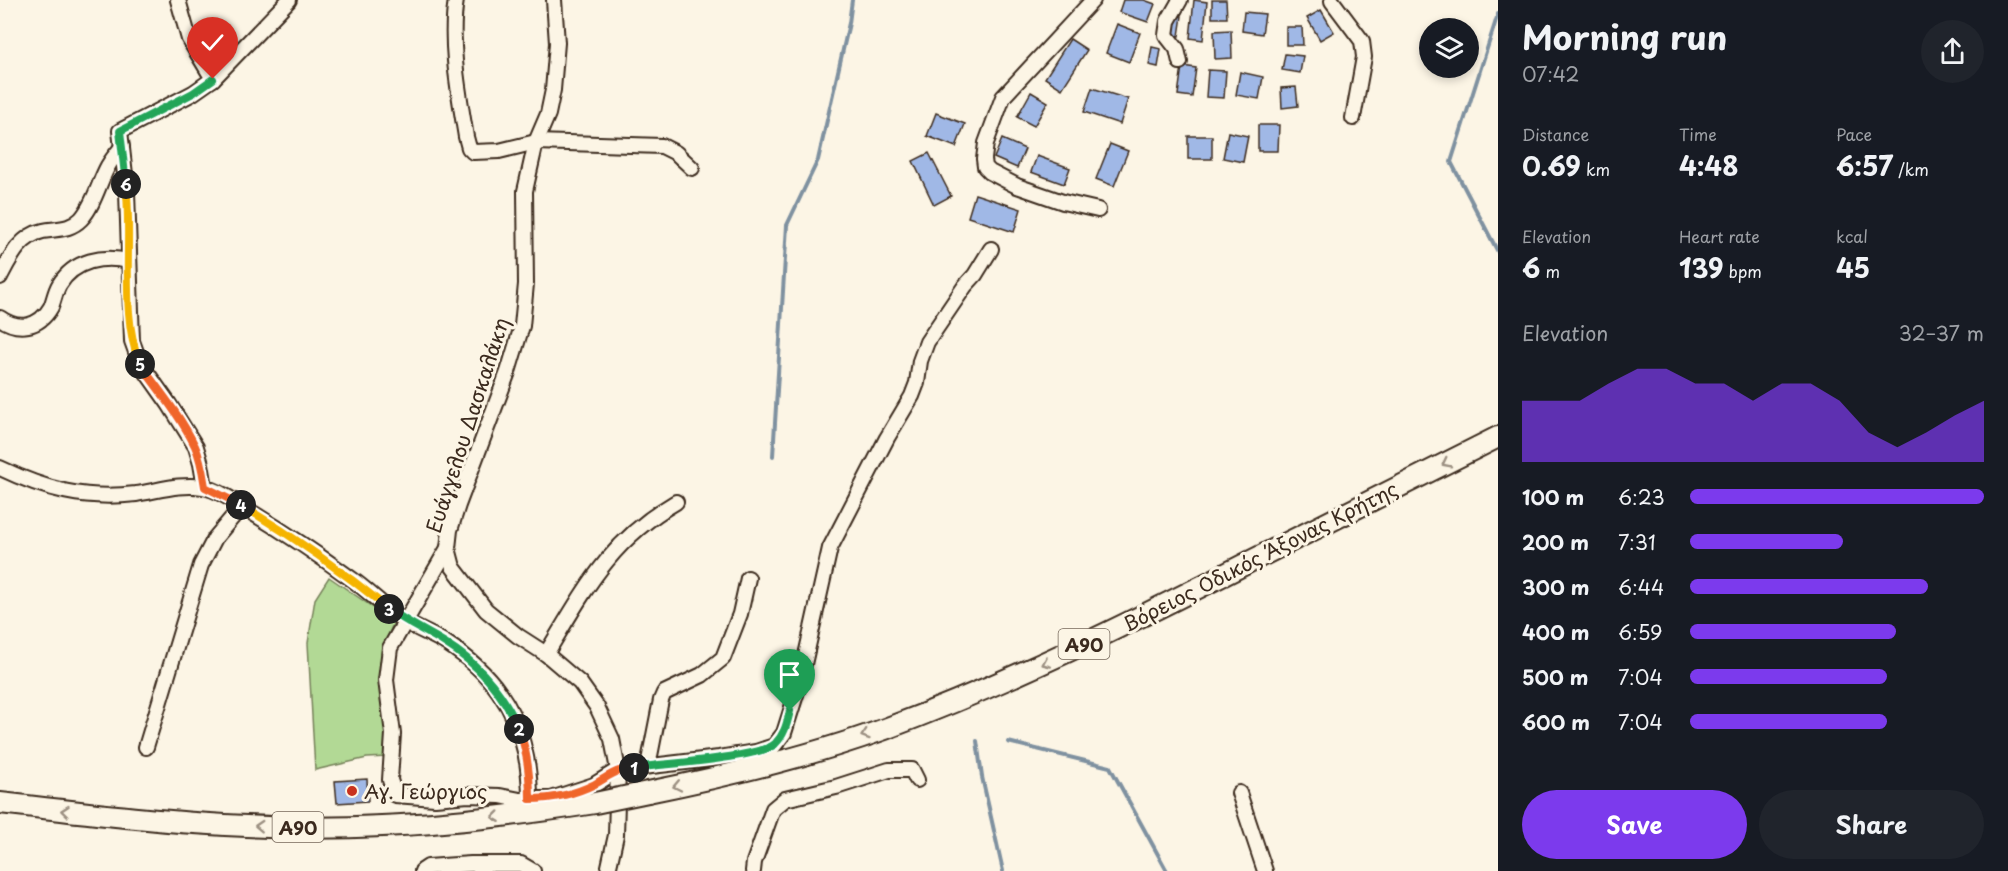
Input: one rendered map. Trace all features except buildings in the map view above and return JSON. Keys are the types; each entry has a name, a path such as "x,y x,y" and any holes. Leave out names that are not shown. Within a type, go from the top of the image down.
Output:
{"highway":[{"name":"Βόρειος Οδικός Άξονας Κρήτης","path":"0,803 160,821 275,827 381,826 469,820 596,803 730,775 794,758 883,729 966,698 1158,609 1498,437"}],"street":[{"path":"178,0 189,39 213,79"},
{"path":"205,487 196,447 140,363 132,341 127,192 120,131 193,93 213,79 289,0"},
{"path":"456,0 453,33 464,120 469,148 473,152 488,152 536,142 662,146 676,153 692,168"},
{"name":"Ευάγγελου Δασκαλάκη","path":"554,0 557,43 553,90 548,114 536,142 525,191 526,284 522,326 508,372 458,505 450,530 448,548 453,567 486,610 518,636 546,654 579,683 597,707 612,739 618,770 616,835 608,871"},
{"path":"1093,0 1003,97 986,143 984,159 985,167 990,172 1017,186 1098,210"},
{"path":"1180,0 1168,21 1166,35 1177,49 1180,62"},
{"path":"1332,0 1362,41 1364,57 1353,118"},
{"path":"0,277 12,253 24,240 42,231 59,231 71,227 82,218 108,165 122,147"},
{"path":"448,548 390,648 386,680 393,734 390,780 395,795 435,798 468,795 500,796 520,800 551,799 594,785 618,770 719,758 756,752 774,746 784,733 802,670 830,548 882,447 912,396 927,342 991,249"},
{"path":"0,318 19,327 35,324 51,306 61,282 80,265 95,259 115,258 129,261"},
{"path":"0,468 43,487 90,496 129,494 183,486 205,487 242,506 289,535 405,621 446,643 487,677 509,706 523,740 530,781 530,799"},
{"path":"546,654 592,578 611,555 639,527 676,502"},
{"path":"146,747 201,565 216,538 242,506"},
{"path":"648,766 660,700 664,693 702,675 723,658 740,614 748,578"},
{"path":"753,871 754,861 774,809 785,799 836,787 889,770 912,770 918,780"},
{"path":"1239,793 1265,871"},
{"path":"422,871 428,867 521,864 533,871"}],"green space":[{"path":"329,577 394,622 384,644 382,675 387,757 367,758 315,770 308,643 315,599"}],"waterway":[{"path":"773,456 787,225 818,160 849,23 852,0"},
{"path":"1498,14 1451,162 1498,252"},
{"path":"977,741 982,777 1003,871"},
{"path":"1008,742 1110,767 1167,871"}],"place":[{"name":"Αγ. Γεώργιος","path":"352,791"}],"route":[{"path":"213,79 193,93 120,131 127,192 132,341 140,363 196,447 205,487 242,506 289,535 405,621 446,643 487,677 509,706 523,740 530,781 530,799 551,799 594,785 618,770 719,758 756,752 774,746 784,733 790,711"}]}
